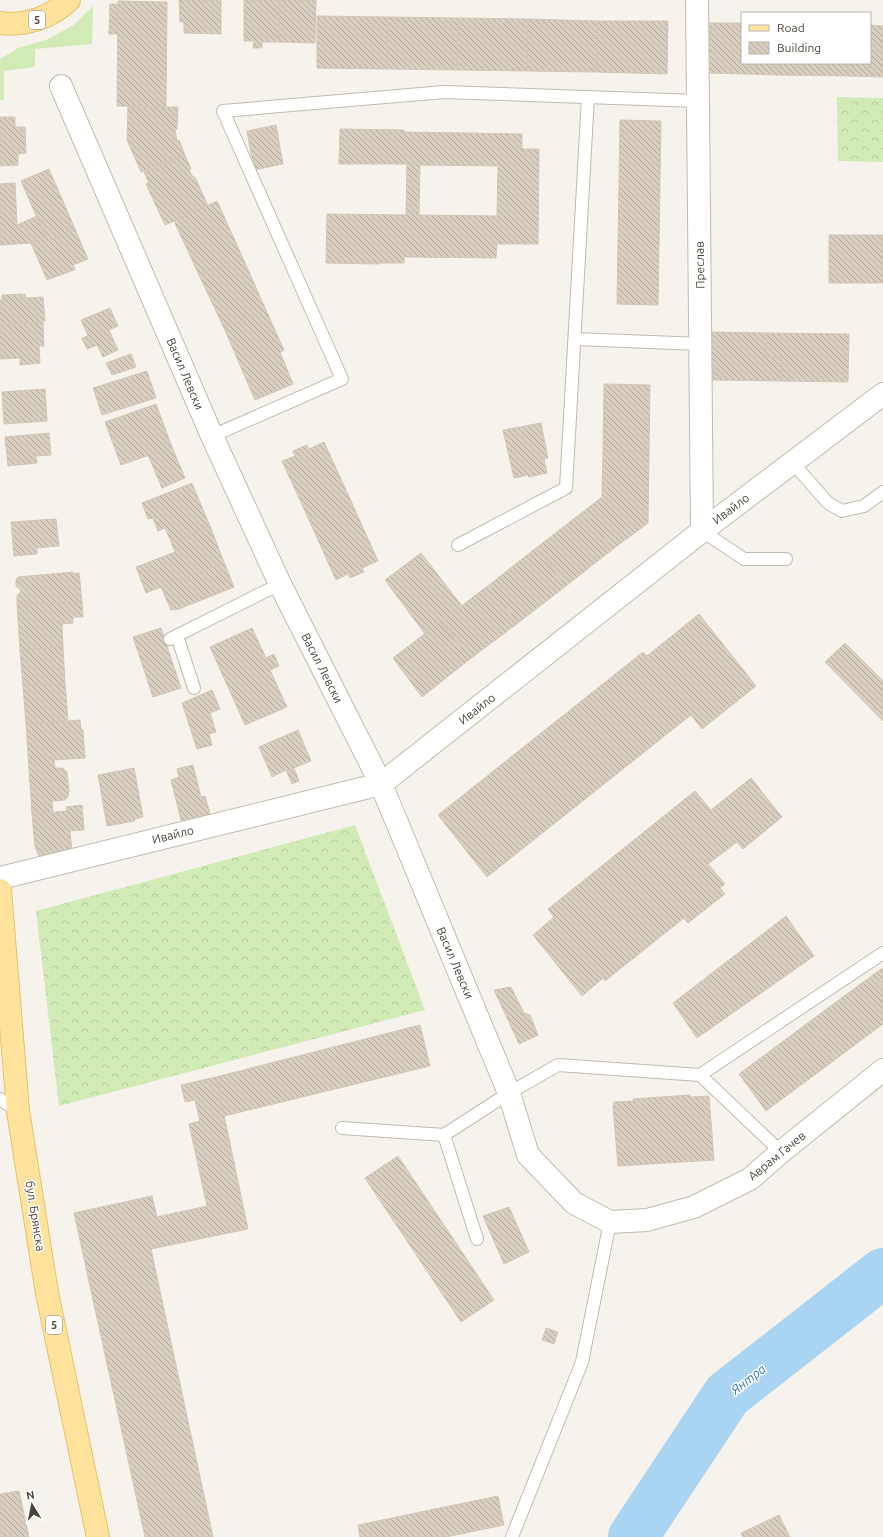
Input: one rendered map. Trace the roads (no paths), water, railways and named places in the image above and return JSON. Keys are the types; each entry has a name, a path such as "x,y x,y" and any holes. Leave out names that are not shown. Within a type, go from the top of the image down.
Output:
{"main road":[{"name":"5","path":"4,27 33,22 54,12 69,0"},
{"name":"бул. Брянска","path":"0,890 18,1111 47,1293 98,1537"}],"street":[{"name":"Преслав","path":"697,0 702,531"},
{"name":"Васил Левски","path":"61,86 212,436 280,584 380,784 509,1093 528,1155 574,1203 610,1222"},
{"name":"Ивайло","path":"0,878 380,784 702,531 883,394"},
{"name":"Аврам Гачев","path":"610,1222 647,1220 694,1207 750,1179 781,1152 883,1070"}],"lane":[{"path":"212,436 342,379 223,111 444,92 698,101"},
{"path":"458,545 566,488 588,97"},
{"path":"575,339 700,344"},
{"path":"793,462 828,503 842,511 864,506 883,492"},
{"path":"702,531 744,559 786,559"},
{"path":"194,688 174,638 280,584"},
{"path":"342,1128 444,1135 509,1093 558,1065 700,1075 883,953"},
{"path":"700,1075 781,1152"},
{"path":"0,1099 18,1111"},
{"path":"444,1135 477,1239"},
{"path":"512,1537 582,1362 610,1222"}],"waterway":[{"name":"Янтра","path":"633,1537 727,1395 883,1273"}]}
